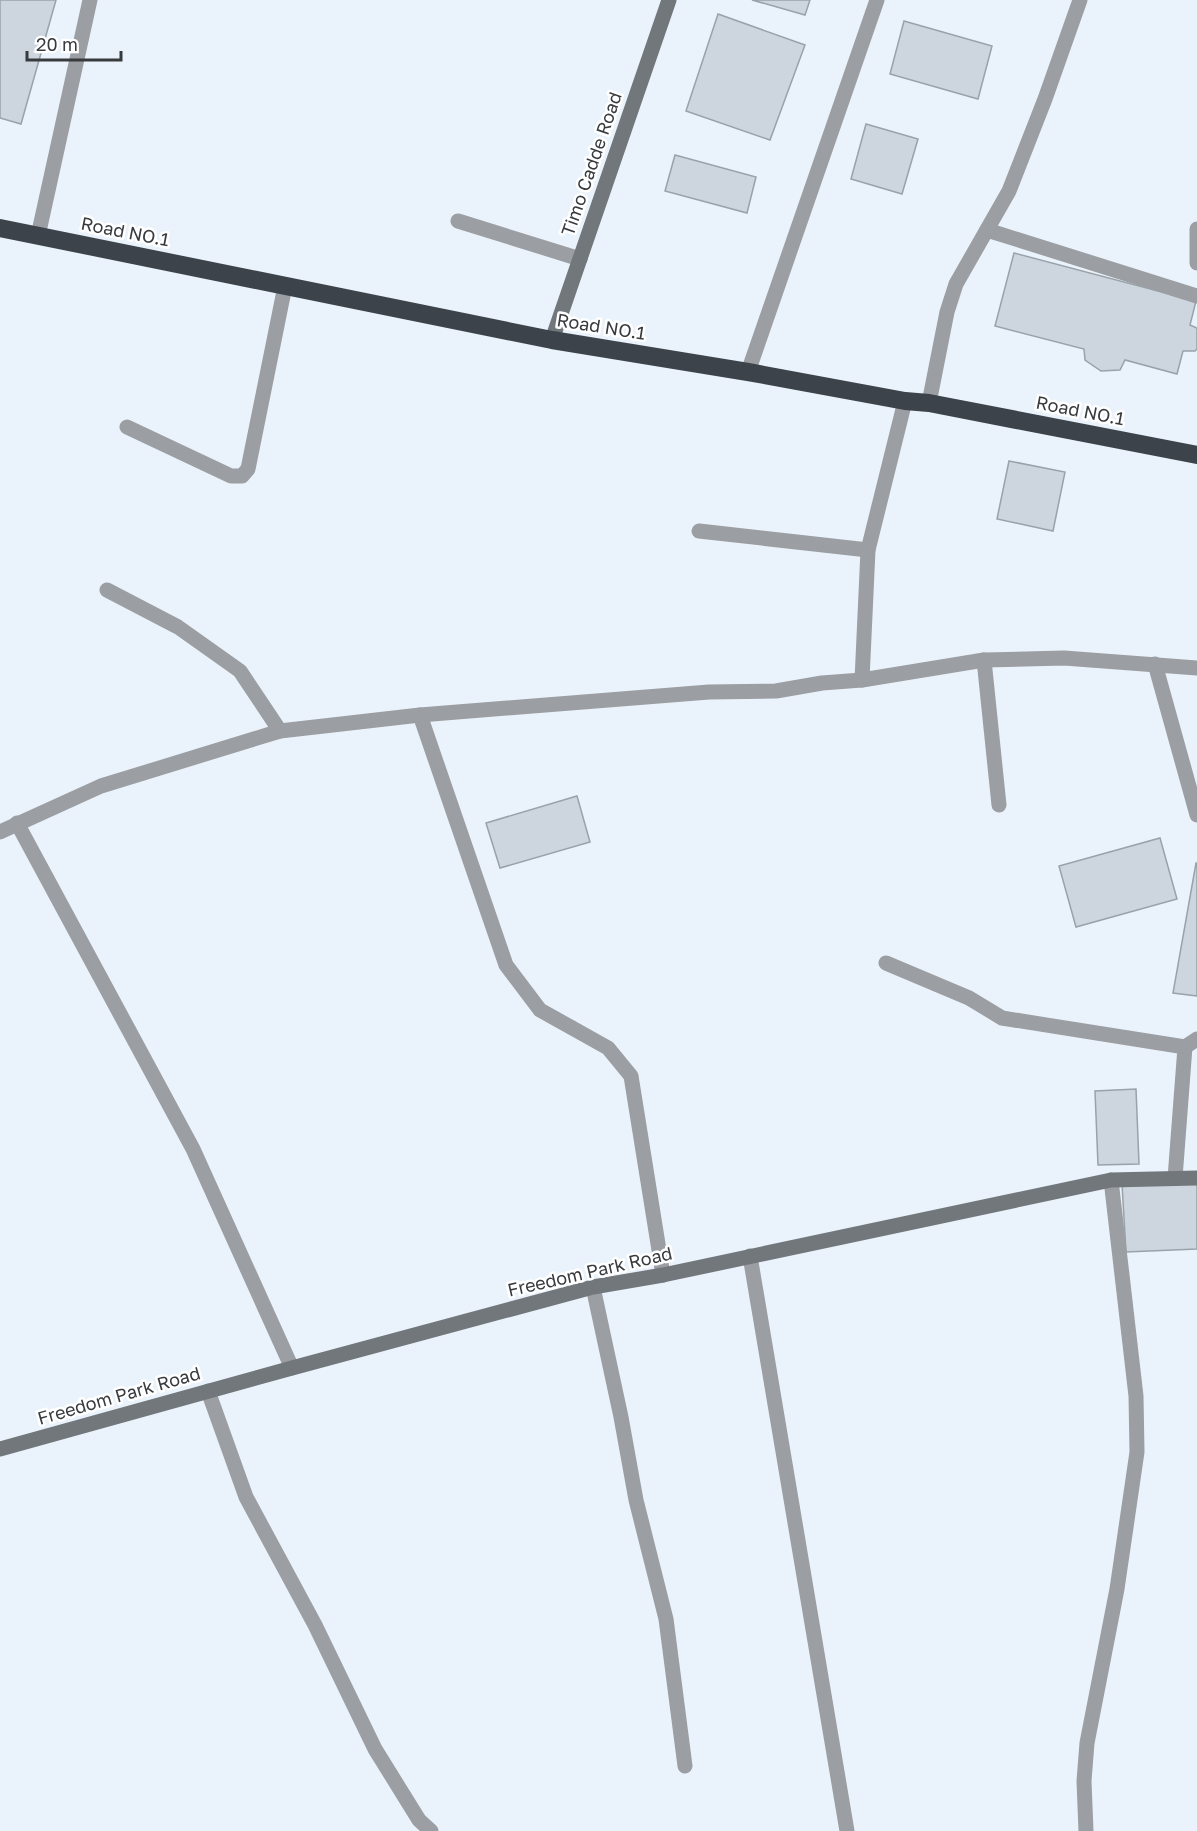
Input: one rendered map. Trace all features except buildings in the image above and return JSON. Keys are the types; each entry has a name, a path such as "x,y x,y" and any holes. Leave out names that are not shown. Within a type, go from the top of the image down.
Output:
{"highway":[{"name":"Road NO.1","path":"0,228 552,340 929,404 1197,455"}],"street":[{"path":"38,236 90,0"},
{"name":"Timo Cadde Road","path":"552,340 669,0"},
{"path":"748,372 877,0"},
{"path":"929,404 947,312 956,284 1009,191 1080,0"},
{"path":"458,221 580,258"},
{"path":"1197,229 1197,263"},
{"path":"987,230 1197,296"},
{"path":"127,427 231,476 242,476 248,469 285,286"},
{"path":"862,680 868,550 905,401"},
{"path":"699,531 868,550"},
{"path":"107,590 178,627 240,670 280,731"},
{"path":"0,832 101,786 280,731 420,715 709,692 776,691 984,660 1064,658 1197,668"},
{"path":"984,660 999,805"},
{"path":"1155,664 1197,815"},
{"path":"420,715 506,964 540,1010 608,1048 631,1076 663,1275"},
{"path":"18,823 193,1149 292,1368"},
{"path":"886,963 969,999 1002,1017 1191,1043 1175,1178"},
{"name":"Freedom Park Road","path":"0,1449 593,1287 663,1275 1111,1180 1197,1178"},
{"path":"1086,1831 1084,1781 1087,1743 1117,1589 1137,1452 1136,1396 1111,1180"},
{"path":"750,1257 847,1831"},
{"path":"593,1287 636,1500 666,1619 685,1766"},
{"path":"208,1391 246,1497 315,1625 375,1749 419,1820 431,1831"}]}
